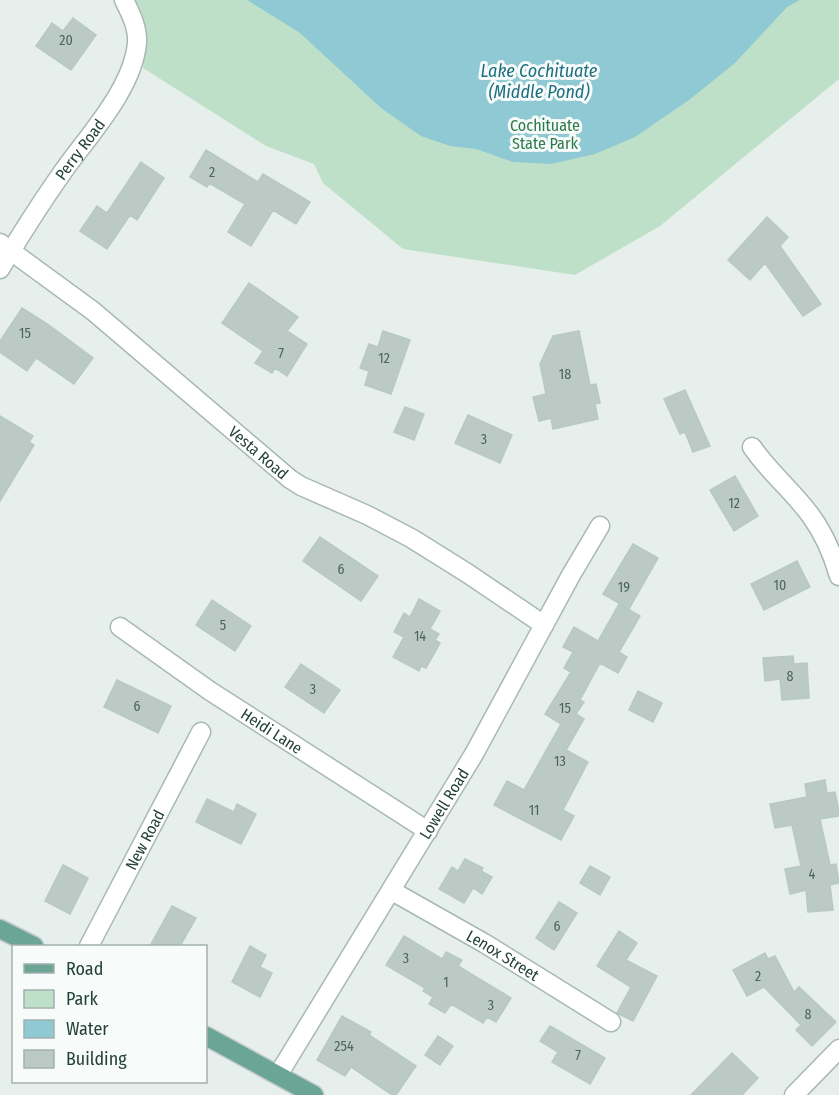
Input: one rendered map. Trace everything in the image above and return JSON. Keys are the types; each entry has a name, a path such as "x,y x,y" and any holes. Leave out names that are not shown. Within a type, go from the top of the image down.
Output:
{"main road":[{"path":"0,929 32,945"},
{"path":"207,1036 314,1095"}],"street":[{"name":"Perry Road","path":"0,269 5,247 120,90 132,66 137,43 134,21 124,0"},
{"name":"Vesta Road","path":"5,247 93,311 290,479 411,538 544,625"},
{"path":"752,447 768,469 812,517 826,540 839,576"},
{"name":"Lowell Road","path":"278,1075 474,754 600,526"},
{"name":"Heidi Lane","path":"120,627 210,691 428,831"},
{"name":"New Road","path":"90,945 201,732"},
{"name":"Lenox Street","path":"392,891 521,965 611,1022"},
{"path":"794,1095 839,1049"}],"green space":[{"name":"Cochituate State Park","path":"135,0 839,0 839,79 660,226 575,275 403,249 323,183 314,164 266,146 143,68 145,33"}],"water":[{"name":"Lake Cochituate (Middle Pond)","path":"247,0 800,0 787,7 735,63 689,100 635,137 595,154 551,164 513,162 476,149 450,146 421,136 381,108 300,33"}],"building":[{"path":"73,18 96,35 71,70 36,46 52,23 63,31"},
{"path":"206,150 258,182 263,174 310,202 296,224 273,210 251,246 228,232 245,204 209,183 207,187 190,177"},
{"path":"141,162 164,178 137,220 130,215 107,249 80,231 97,206 107,213"},
{"path":"767,217 788,237 780,246 821,304 803,316 765,263 750,280 728,260"},
{"path":"249,283 298,317 287,331 307,344 287,376 275,368 272,373 255,363 263,351 222,323"},
{"path":"22,308 93,358 74,384 36,358 27,371 0,352 0,341"},
{"path":"383,331 410,340 391,394 365,385 369,371 360,368 369,344 378,347"},
{"path":"579,331 590,385 596,384 600,403 595,404 598,419 553,429 551,418 539,421 533,397 546,394 540,364 553,336"},
{"path":"685,390 710,446 693,452 685,432 680,434 664,399"},
{"path":"405,407 424,414 414,440 394,432"},
{"path":"468,415 512,435 500,463 455,443"},
{"path":"0,416 33,436 29,442 34,445 0,501"},
{"path":"735,476 758,516 734,531 710,490"},
{"path":"320,537 378,576 361,601 303,561"},
{"path":"633,544 658,558 629,609 603,594"},
{"path":"797,561 810,587 764,610 751,584"},
{"path":"419,599 440,611 430,629 439,634 435,640 440,643 426,668 421,666 419,671 393,657 404,637 394,632 404,613 410,617"},
{"path":"212,600 251,626 235,651 196,625"},
{"path":"619,604 640,616 619,652 627,657 618,673 600,663 580,700 584,702 576,714 584,719 566,750 588,762 563,810 574,816 561,840 494,805 507,781 524,790 561,724 545,714 571,672 564,668 573,652 563,647 574,627 598,641"},
{"path":"793,656 794,664 807,663 809,698 782,700 780,679 765,681 763,658"},
{"path":"301,664 340,690 324,713 285,687"},
{"path":"117,680 171,706 158,733 104,707"},
{"path":"638,691 662,703 653,722 629,710"},
{"path":"825,780 827,793 835,792 839,816 820,819 830,865 836,864 839,883 830,885 833,910 808,912 806,890 790,894 785,869 801,866 792,825 775,828 770,804 807,797 805,784"},
{"path":"207,799 234,812 237,804 256,814 241,844 196,822"},
{"path":"465,859 483,868 481,871 492,877 482,894 473,888 464,903 439,889 452,867 458,871"},
{"path":"63,865 88,878 70,914 45,901"},
{"path":"590,866 610,877 600,895 580,883"},
{"path":"559,902 577,913 554,950 536,938"},
{"path":"172,906 196,918 181,945 151,945"},
{"path":"619,931 637,943 626,960 657,976 633,1021 617,1013 631,987 597,966"},
{"path":"404,936 442,959 446,952 462,960 458,966 511,998 496,1022 487,1017 483,1023 451,1004 445,1013 429,1004 433,997 423,991 425,988 386,965"},
{"path":"250,946 266,955 260,967 272,973 260,997 232,982"},
{"path":"765,953 768,959 775,956 794,992 799,987 836,1022 812,1046 796,1030 801,1025 764,987 747,996 733,970"},
{"path":"342,1016 371,1032 369,1035 416,1066 396,1095 392,1095 351,1067 345,1076 317,1060"},
{"path":"550,1026 605,1058 590,1084 552,1062 558,1052 540,1041"},
{"path":"438,1036 453,1046 440,1065 425,1055"},
{"path":"732,1053 758,1078 742,1095 691,1095"}]}
